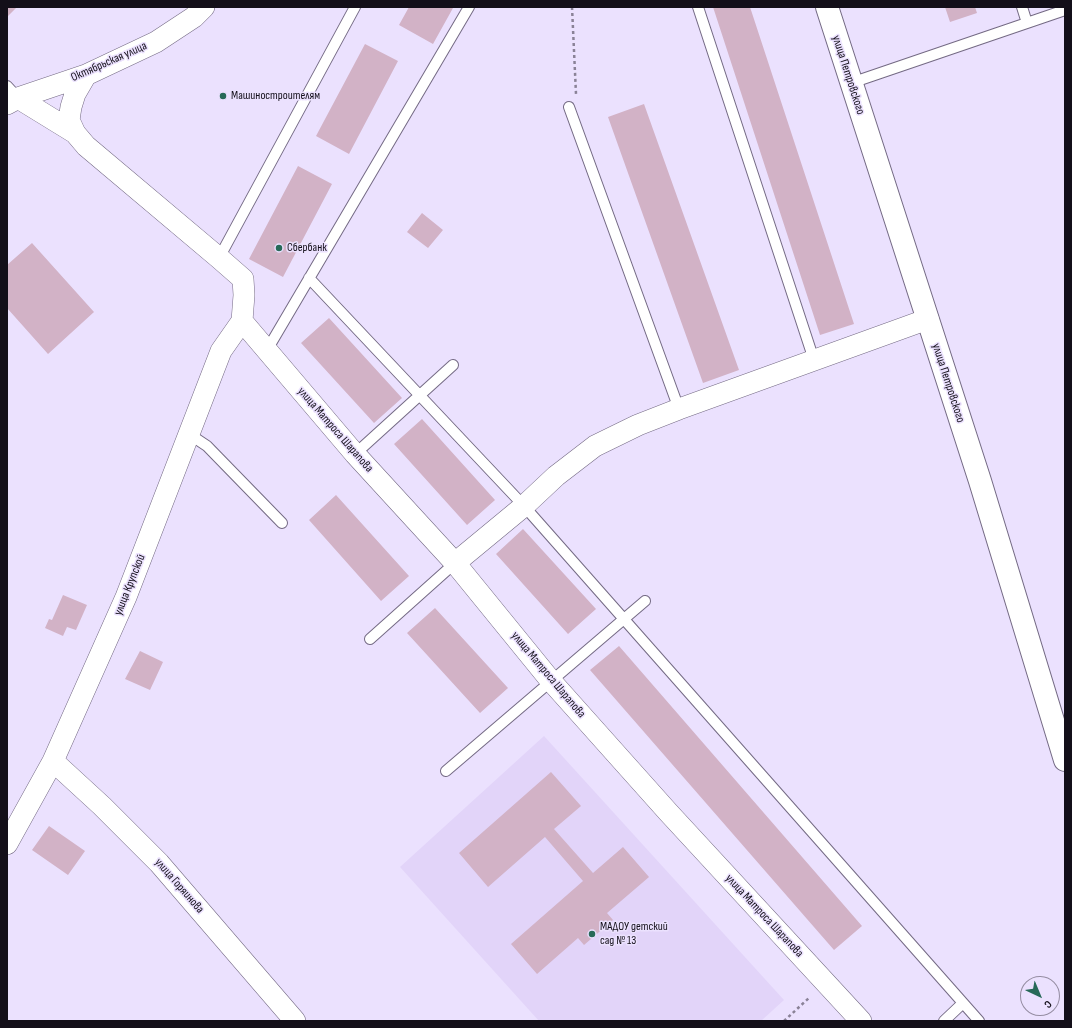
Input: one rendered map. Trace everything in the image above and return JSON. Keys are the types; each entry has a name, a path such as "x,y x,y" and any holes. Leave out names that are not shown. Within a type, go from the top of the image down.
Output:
{"street":[{"name":"Октябрьская улица","path":"11,96 86,75 156,42 194,17 204,7"},
{"name":"улица Петровского","path":"827,7 980,481 1065,760"},
{"path":"86,75 75,94 71,108 70,120 75,133 86,146 243,279 244,295 242,322"},
{"path":"11,96 75,133"},
{"path":"455,563 524,506 556,476 595,446 638,425 679,409 928,319"},
{"name":"улица Матроса Шарапова","path":"242,322 355,454 455,563 551,681 668,812 861,1021"},
{"name":"улица Крупской","path":"7,844 53,760 126,597 221,351 242,322"},
{"name":"улица Горяинова","path":"53,760 159,863 295,1021"}],"lane":[{"path":"220,258 355,7"},
{"path":"267,350 469,7"},
{"path":"698,7 814,360"},
{"path":"1022,7 1027,23"},
{"path":"851,83 1065,10"},
{"path":"569,106 679,409"},
{"path":"309,278 524,506 979,1021"},
{"path":"355,454 453,366"},
{"path":"189,434 207,446 282,523"},
{"path":"370,639 455,563"},
{"path":"446,771 645,601"},
{"path":"944,1021 963,1003"}],"path":[{"path":"569,106 576,97 572,7"},
{"path":"784,1021 826,983"}],"shaded area":[{"name":"МАДОУ детский сад № 13","path":"544,736 784,1000 761,1021 539,1021 400,867"}],"building":[{"path":"7,7 17,7 7,17"},
{"path":"409,7 453,8 433,44 399,25"},
{"path":"713,7 750,7 854,324 820,335"},
{"path":"945,7 975,7 977,13 950,22"},
{"path":"365,44 398,61 349,154 316,136"},
{"path":"644,104 739,370 703,383 608,117"},
{"path":"298,166 332,184 283,277 249,259"},
{"path":"422,213 443,230 428,248 407,232"},
{"path":"32,243 94,312 48,354 7,308 7,265"},
{"path":"329,318 402,398 374,423 301,343"},
{"path":"422,419 495,500 467,525 394,444"},
{"path":"336,495 409,576 381,601 309,520"},
{"path":"523,529 596,609 568,634 496,554"},
{"path":"63,595 87,605 76,630 67,627 63,636 45,628 49,619 52,620"},
{"path":"435,608 508,688 480,713 407,633"},
{"path":"619,646 862,926 834,950 590,670"},
{"path":"140,651 163,662 150,690 125,679"},
{"path":"551,772 581,806 554,829 593,873 623,847 649,877 607,913 613,920 584,945 578,938 537,974 511,944 583,881 545,837 488,887 459,853"},
{"path":"49,826 85,851 68,875 32,850"}],"place":[{"name":"Машиностроителям","path":"223,96"},
{"name":"Сбербанк","path":"279,248"},
{"name":"МАДОУ детский сад № 13","path":"592,934"}]}
